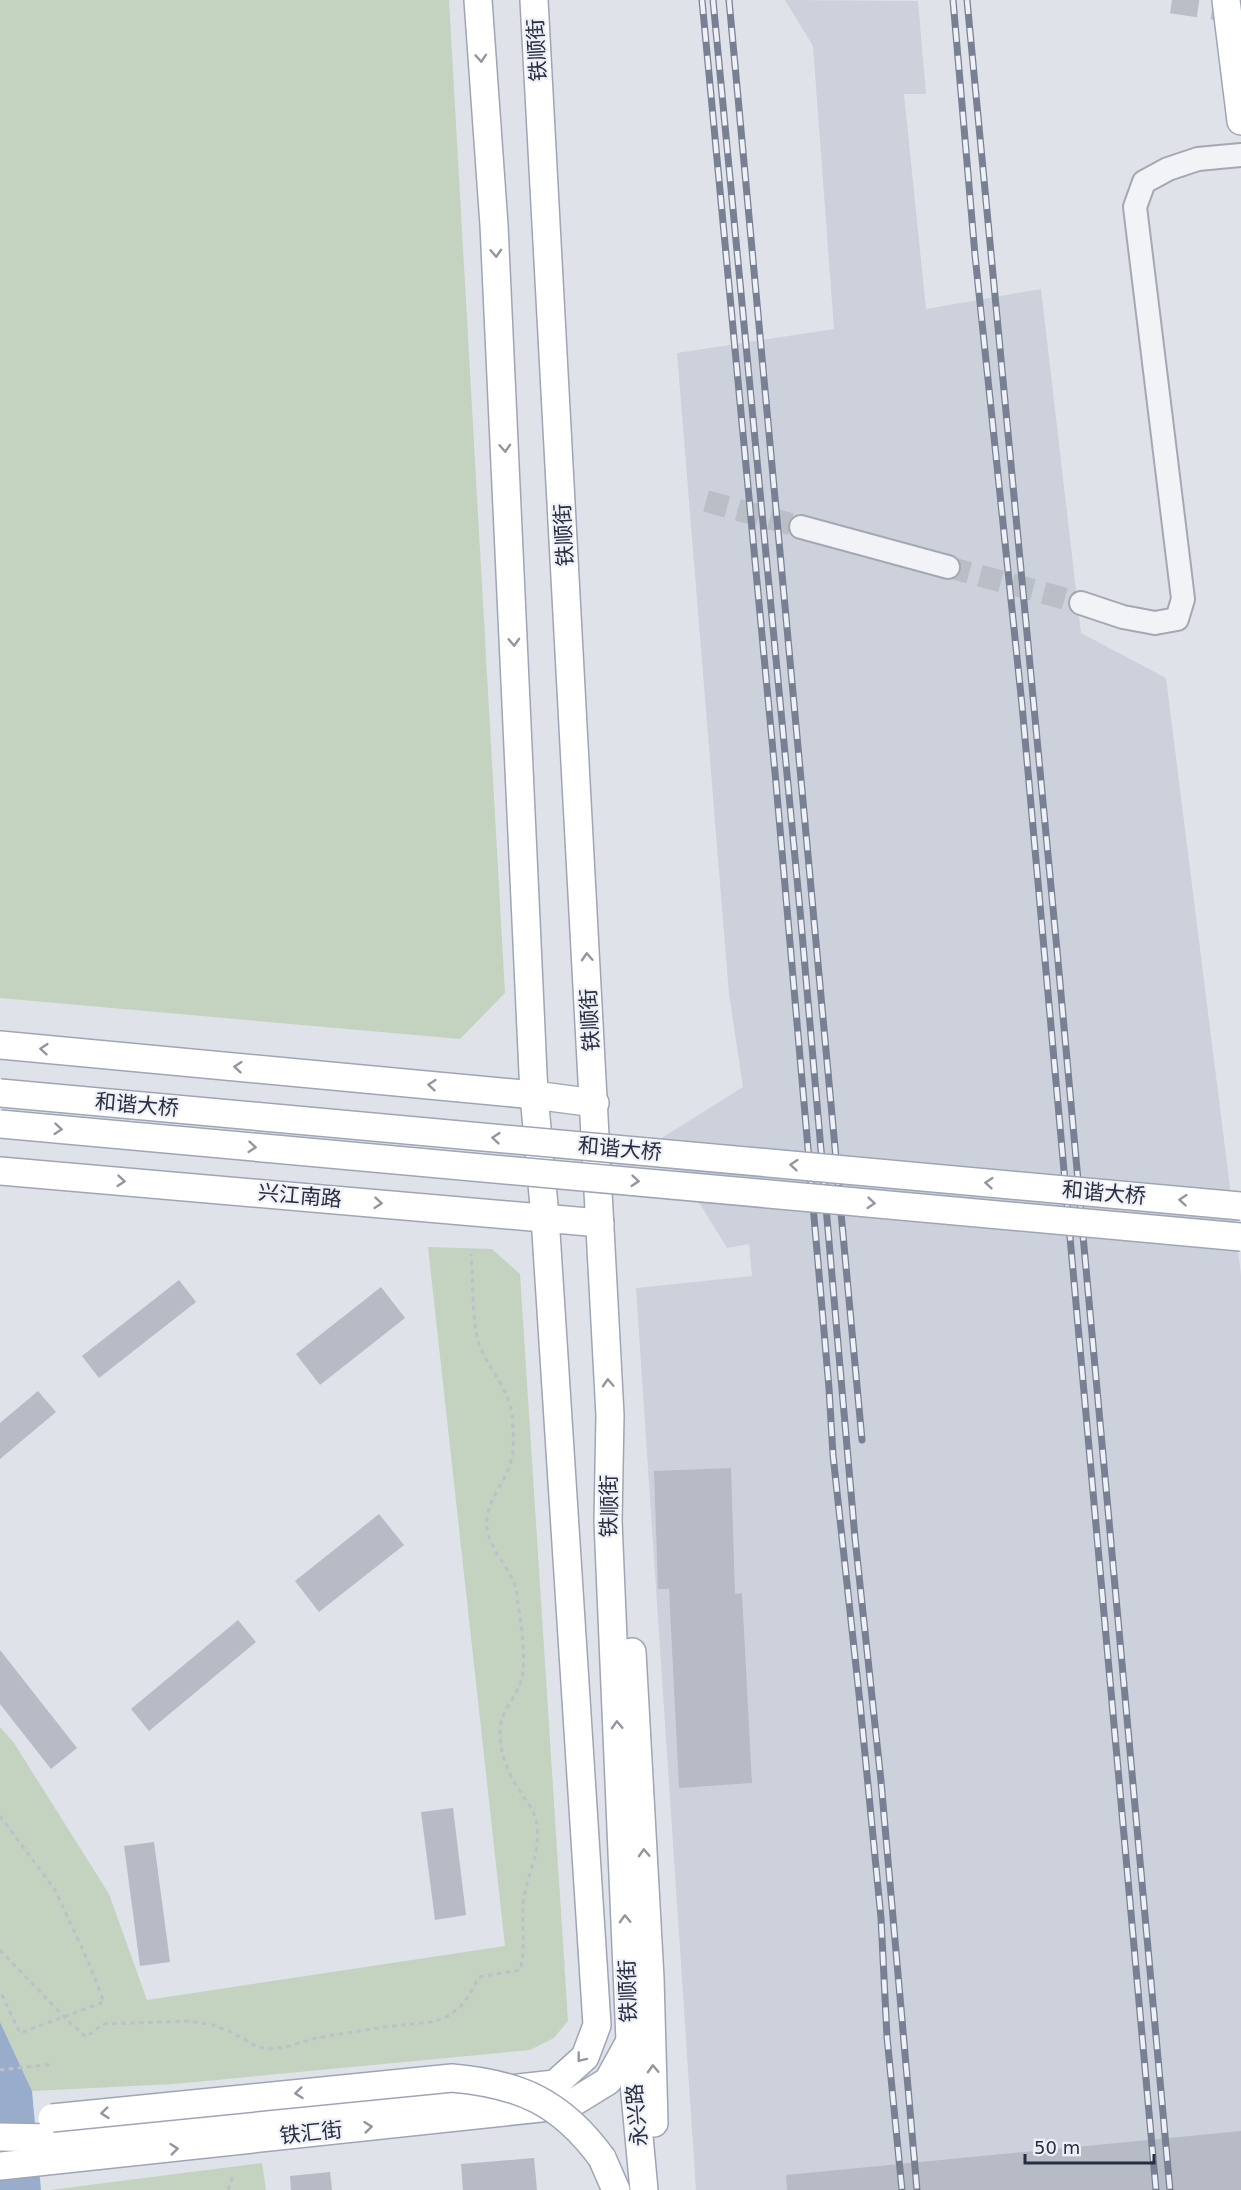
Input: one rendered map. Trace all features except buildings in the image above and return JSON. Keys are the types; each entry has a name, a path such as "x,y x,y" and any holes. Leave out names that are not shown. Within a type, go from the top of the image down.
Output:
{"main road":[{"name":"铁顺街","path":"478,0 494,225 534,1095 545,1217 597,2025 585,2057 562,2094"},
{"name":"铁顺街","path":"534,0 610,1415 608,1521 630,2041"},
{"path":"1226,0 1241,121"},
{"path":"0,1045 534,1095 595,1103"},
{"name":"和谐大桥","path":"0,1093 1241,1206"},
{"name":"和谐大桥","path":"0,1124 1241,1236"},
{"name":"兴江南路","path":"0,1171 600,1223"},
{"path":"610,1415 631,1638 650,1978 654,2190"},
{"path":"562,2094 608,2081 630,2041"},
{"name":"永兴路","path":"630,2041 644,2190"},
{"path":"0,2126 52,2118 452,2078 477,2080 499,2084 539,2099 566,2117 585,2135 602,2158 616,2190"},
{"name":"铁汇街","path":"54,2150 562,2094"},
{"path":"0,2137 54,2150"},
{"path":"0,2166 54,2150"}],"lane":[{"path":"1081,603 1123,618 1155,623 1177,619 1183,599 1135,207 1144,182 1168,168 1198,159 1241,155"},
{"path":"801,527 948,567"}],"path":[{"path":"0,1950 86,2037 104,2024 188,2021 213,2025 258,2047 268,2049 286,2047 316,2038 431,2022 445,2018 459,2008 479,1977 520,1970 524,1958 524,1899 536,1854 536,1817 513,1780 502,1746 500,1730 502,1716 520,1684 524,1669 513,1576 494,1551 488,1532 487,1513 512,1459 512,1412 506,1395 478,1340 471,1254"},
{"path":"0,1816 55,1890 104,2002 20,2034 0,1991"},
{"path":"0,2070 54,2064"},
{"path":"228,2190 234,2173"}],"shaded area":[{"path":"785,0 918,1 926,94 904,94 926,309 1041,289 1081,633 1166,678 1241,1275 1241,2190 696,2190 636,1288 752,1276 749,1244 727,1248 660,1139 743,1087 729,994 677,353 834,329 813,46"}],"green space":[{"path":"0,0 449,0 505,993 460,1039 0,998"},
{"path":"428,1247 492,1249 520,1274 568,2021 554,2038 530,2050 174,2084 32,2091 0,2022 0,1727 14,1743 109,1894 147,2000 505,1946"},
{"path":"262,2163 266,2190 50,2190"}],"water":[{"path":"0,2022 32,2091 41,2190 0,2190"}],"tunnel":[{"path":"1172,0 1241,10"},
{"path":"706,501 801,527"},
{"path":"948,567 1081,603"}],"railway":[{"path":"702,0 776,783 833,1455 881,1918 887,2037 902,2190"},
{"path":"713,0 800,910 855,1538 881,1781 917,2190"},
{"path":"729,0 862,1440"},
{"path":"953,0 975,255 1022,705 1156,2190"},
{"path":"967,0 1057,950 1170,2190"}]}
